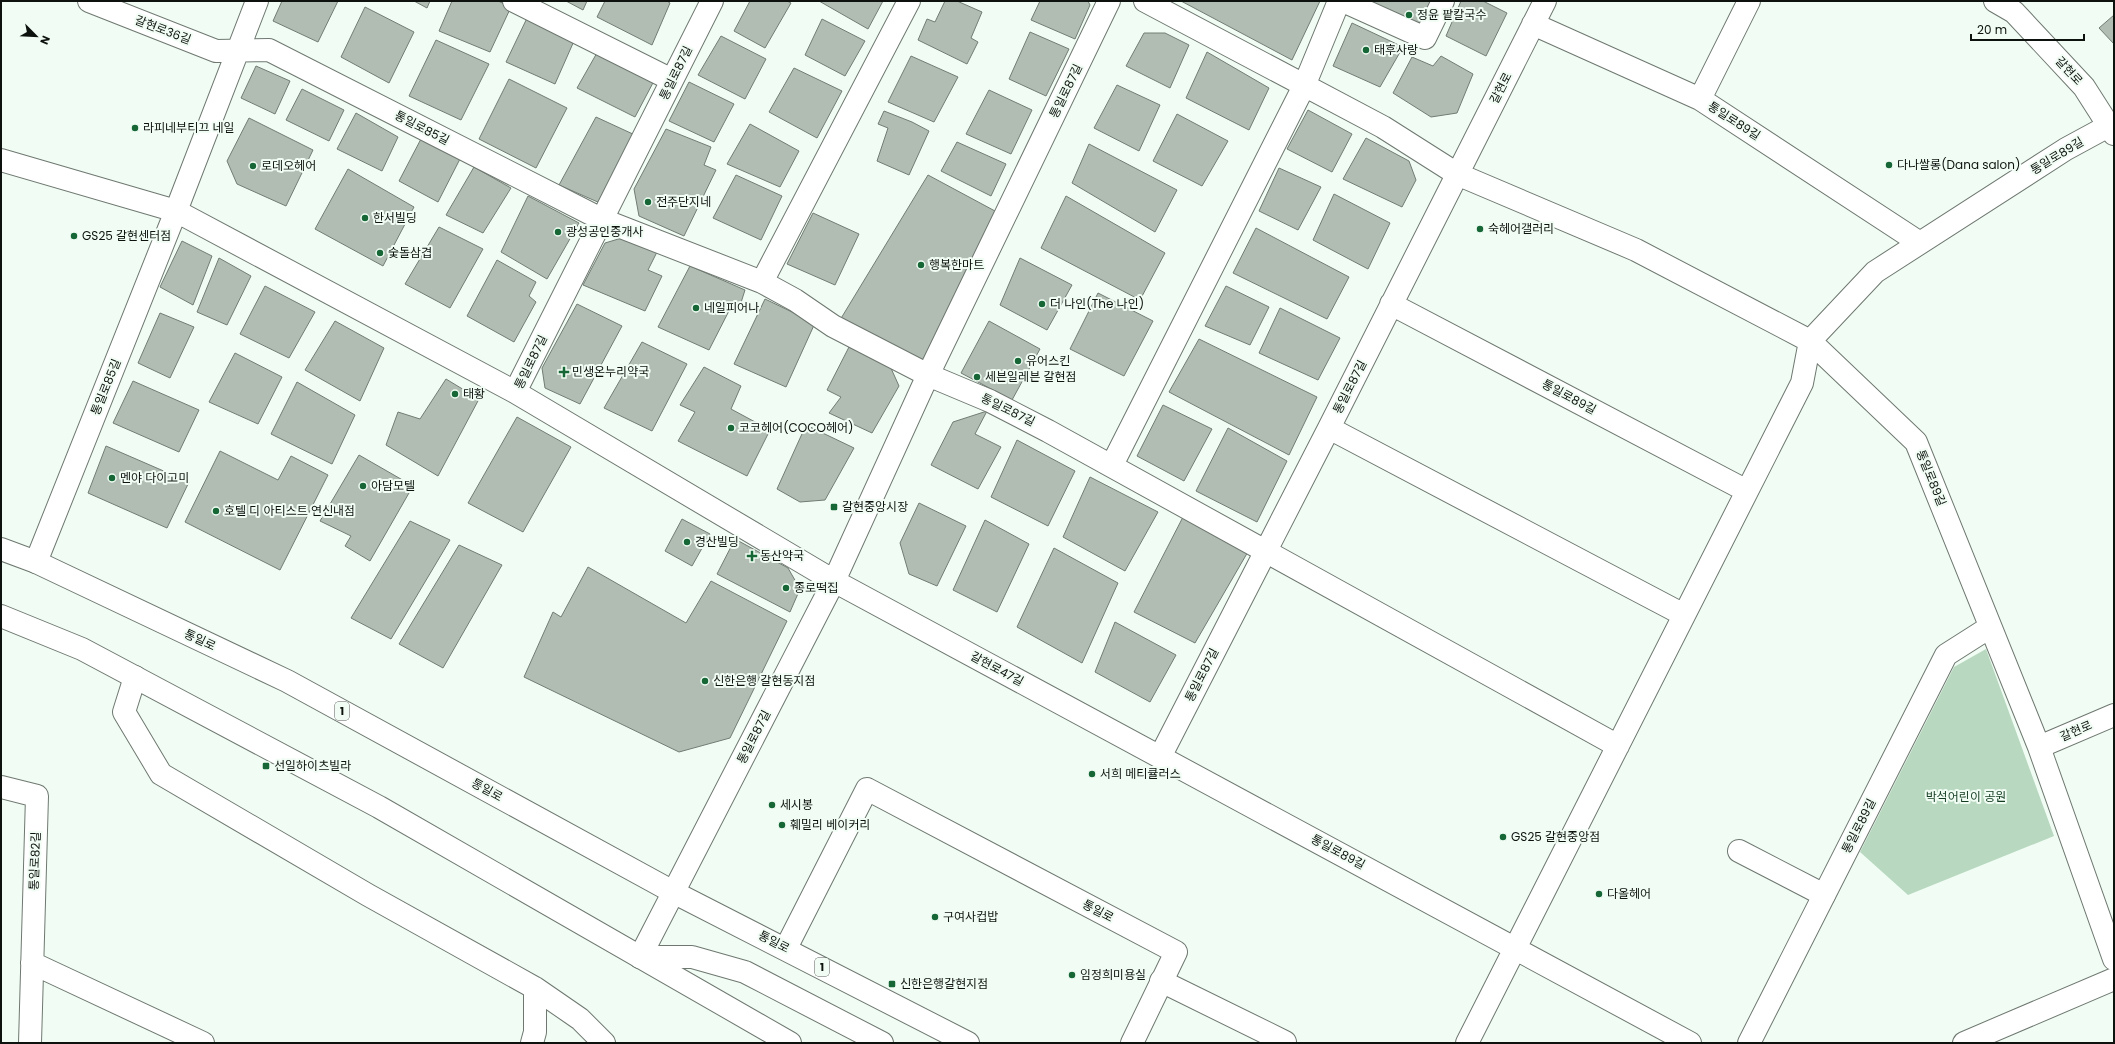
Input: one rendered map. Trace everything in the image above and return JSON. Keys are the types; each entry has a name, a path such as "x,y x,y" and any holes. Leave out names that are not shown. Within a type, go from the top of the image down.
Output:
{"street":[{"name":"갈현로36길","path":"89,1 216,51 238,51"},
{"name":"통일로85길","path":"36,562 176,212 257,1"},
{"path":"514,1 672,80"},
{"name":"통일로87길","path":"712,1 515,392 834,581"},
{"path":"762,282 909,1"},
{"name":"통일로87길","path":"640,957 675,893 834,581 928,375 1109,1"},
{"path":"1145,1 1383,127 1457,174"},
{"path":"1112,465 1304,86 1339,1"},
{"path":"1343,1 1426,38 1443,1"},
{"name":"갈현로","path":"1457,174 1545,1"},
{"path":"1700,99 1749,1"},
{"name":"갈현로","path":"1995,1 2014,12 2084,87 2112,128"},
{"name":"통일로89길","path":"1533,24 1700,99 1920,243"},
{"name":"통일로85길","path":"238,51 269,50 603,220 762,282"},
{"name":"통일로89길","path":"1810,341 1875,272 2066,149 2112,128"},
{"path":"1,160 176,212 515,392"},
{"name":"통일로87길","path":"1160,756 1329,428 1457,174"},
{"name":"통일로89길","path":"1457,174 1636,250 1810,341 1916,442 2039,747 2114,959"},
{"name":"통일로87길","path":"762,282 795,300 833,326 928,375 990,401 1112,465 1266,550"},
{"name":"통일로89길","path":"1391,304 1747,491"},
{"path":"1467,1043 1802,383 1810,341"},
{"path":"1329,428 1684,615"},
{"name":"통일로","path":"1,549 36,562 287,681 675,893 786,948 968,1043"},
{"path":"1266,550 1618,746"},
{"name":"갈현로47길","path":"834,581 1160,756"},
{"path":"1,616 82,650 379,807 790,1043"},
{"name":"통일로89길","path":"1749,1043 1946,655 1990,627"},
{"path":"135,677 124,712 161,774 368,895 535,988 580,1018 604,1043"},
{"name":"갈현로","path":"2039,747 2114,715"},
{"name":"통일로89길","path":"1160,756 1690,1043"},
{"name":"통일로82길","path":"1,787 37,796 30,1043"},
{"name":"통일로","path":"786,948 867,789 1176,952 1132,1043"},
{"path":"1739,851 1824,895"},
{"path":"640,957 692,957 745,972 882,1043"},
{"path":"32,963 203,1043"},
{"path":"1964,1043 2114,979"},
{"path":"1161,981 1285,1042"},
{"path":"532,1043 535,1032 535,988"}],"green space":[{"name":"박석어린이 공원","path":"1986,649 2054,836 1908,895 1860,852 1954,667"}],"building":[{"path":"282,1 338,1 318,42 273,21"},
{"path":"414,1 430,1 427,8"},
{"path":"452,1 498,1 511,7 490,52 439,31"},
{"path":"566,1 587,1 583,10"},
{"path":"605,1 667,1 670,3 652,45 597,17"},
{"path":"750,1 787,1 791,3 765,48 734,31"},
{"path":"819,1 883,1 868,29"},
{"path":"945,1 957,1 982,12 971,38 978,42 967,64 918,40 927,19 935,22"},
{"path":"1040,1 1088,1 1090,5 1075,39 1031,20"},
{"path":"1181,1 1320,1 1292,60"},
{"name":"정윤 팥칼국수","path":"1360,1 1432,1 1421,28"},
{"path":"1461,1 1483,1 1507,13 1486,56 1446,36"},
{"path":"365,7 414,32 389,83 341,57"},
{"path":"2114,15 2114,44 2099,28"},
{"path":"528,16 574,41 555,84 506,62"},
{"path":"822,19 865,41 845,76 805,55"},
{"path":"1352,23 1403,47 1380,87 1333,66"},
{"path":"1030,32 1069,49 1046,96 1009,79"},
{"path":"1144,33 1165,33 1189,45 1170,88 1126,66"},
{"path":"721,36 766,59 745,99 698,75"},
{"path":"436,40 489,64 461,120 409,96"},
{"path":"598,51 655,79 635,117 577,88"},
{"path":"1207,52 1269,88 1249,130 1186,98"},
{"path":"911,56 958,77 934,122 888,102"},
{"path":"1441,56 1473,74 1457,113 1431,117 1393,93 1412,57 1433,66"},
{"path":"256,66 290,81 275,114 241,98"},
{"path":"794,68 842,91 817,138 769,112"},
{"path":"509,79 567,108 536,168 479,139"},
{"path":"689,82 734,104 714,142 669,121"},
{"path":"1117,85 1160,105 1139,151 1094,128"},
{"path":"302,89 344,110 329,141 286,120"},
{"path":"989,90 1032,110 1011,154 966,134"},
{"path":"1308,110 1352,134 1332,172 1287,149"},
{"path":"884,111 912,122 929,131 909,175 877,161 888,128 878,124"},
{"path":"356,113 398,137 382,171 337,149"},
{"path":"1177,114 1228,141 1202,186 1153,161"},
{"path":"596,117 635,135 600,203 559,185"},
{"path":"249,118 313,150 286,206 237,184 227,161"},
{"path":"750,124 799,151 780,187 727,164"},
{"path":"666,129 711,147 704,165 716,170 684,236 639,216 634,189"},
{"path":"422,137 461,157 438,202 399,181"},
{"path":"1366,138 1409,161 1416,180 1402,207 1343,179"},
{"path":"957,142 1006,164 991,196 941,171"},
{"path":"1089,144 1177,190 1155,232 1072,183"},
{"path":"474,167 511,188 483,233 446,215"},
{"path":"1279,168 1321,187 1298,230 1259,211"},
{"name":"한서빌딩","path":"348,169 414,207 383,266 315,229"},
{"path":"736,175 782,196 761,240 713,218"},
{"name":"행복한마트","path":"928,175 995,211 921,364 840,320"},
{"path":"1334,194 1390,223 1368,269 1313,240"},
{"path":"528,196 579,223 547,279 501,252"},
{"path":"1066,196 1165,253 1140,300 1041,248"},
{"path":"813,213 859,234 835,285 787,264"},
{"path":"439,227 483,249 450,308 405,284"},
{"path":"1256,228 1349,277 1327,319 1233,273"},
{"path":"625,237 658,250 648,270 662,276 645,311 583,285 605,243"},
{"path":"182,241 212,256 193,305 160,287"},
{"path":"219,258 251,276 227,325 197,312"},
{"path":"1020,258 1072,285 1047,330 1000,305"},
{"path":"497,260 536,282 529,296 536,302 514,342 467,316"},
{"path":"690,266 745,290 739,309 732,305 709,350 658,327"},
{"path":"265,286 315,312 289,358 240,334"},
{"path":"1226,286 1269,307 1250,345 1205,326"},
{"path":"1098,293 1153,321 1124,376 1070,349"},
{"path":"765,299 815,323 786,387 734,364"},
{"path":"577,304 622,326 580,404 545,388 542,368"},
{"path":"1280,308 1340,338 1318,380 1259,353"},
{"path":"160,313 194,327 170,378 138,363"},
{"path":"335,321 384,348 360,401 305,370"},
{"path":"989,321 1040,349 1012,400 961,373"},
{"path":"1199,339 1317,397 1289,455 1169,392"},
{"path":"642,342 687,364 652,431 604,408"},
{"path":"849,347 890,366 899,386 872,433 829,413 841,397 827,390"},
{"path":"235,353 282,377 258,424 209,402"},
{"path":"704,367 741,386 731,409 770,430 747,476 678,441 695,412 680,405"},
{"path":"446,379 479,399 438,476 386,445 398,412 420,419"},
{"path":"133,381 199,410 179,452 113,423"},
{"path":"297,382 355,415 332,464 271,434"},
{"path":"1163,405 1212,429 1184,481 1137,456"},
{"path":"987,411 975,434 1001,447 978,489 931,465 953,422"},
{"path":"517,417 571,447 523,532 468,503"},
{"path":"806,425 854,448 825,500 800,502 777,489"},
{"path":"1228,428 1287,461 1257,522 1196,491"},
{"path":"1017,440 1075,471 1048,526 991,497"},
{"path":"106,446 189,482 167,528 88,493"},
{"path":"220,451 278,480 291,456 328,475 280,570 185,522"},
{"path":"359,455 413,486 370,561 345,546 351,536 320,521"},
{"path":"1090,477 1158,512 1125,571 1063,537"},
{"path":"919,503 966,526 937,586 909,574 900,543"},
{"path":"1183,517 1249,550 1195,643 1134,612"},
{"name":"경산빌딩","path":"682,519 710,534 692,566 665,551"},
{"path":"985,520 1029,544 997,612 953,590"},
{"path":"410,521 450,540 391,639 351,618"},
{"path":"735,539 788,568 800,589 790,612 717,574"},
{"path":"459,545 502,565 443,668 399,644"},
{"path":"1054,548 1118,583 1082,663 1017,627"},
{"path":"588,567 686,623 711,581 787,621 730,738 679,752 524,677 553,612 561,617"},
{"path":"1115,622 1176,655 1150,702 1095,672"}],"place":[{"name":"정윤 팥칼국수","path":"1409,15"},
{"name":"태후사랑","path":"1366,50"},
{"name":"라피네부티끄 네일","path":"135,128"},
{"name":"다나쌀롱(Dana salon)","path":"1889,165"},
{"name":"로데오헤어","path":"253,166"},
{"name":"전주단지네","path":"648,202"},
{"name":"한서빌딩","path":"365,218"},
{"name":"숙헤어갤러리","path":"1480,229"},
{"name":"광성공인중개사","path":"558,232"},
{"name":"GS25 갈현센터점","path":"74,236"},
{"name":"숯돌삼겹","path":"380,253"},
{"name":"행복한마트","path":"921,265"},
{"name":"더 나인(The 나인)","path":"1042,304"},
{"name":"네일피어나","path":"696,308"},
{"name":"유어스킨","path":"1018,361"},
{"name":"민생온누리약국","path":"564,372"},
{"name":"세븐일레븐 갈현점","path":"977,377"},
{"name":"태황","path":"455,394"},
{"name":"코코헤어(COCO헤어)","path":"731,428"},
{"name":"멘야 다이고미","path":"112,478"},
{"name":"아담모텔","path":"363,486"},
{"name":"갈현중앙시장","path":"834,507"},
{"name":"호텔 디 아티스트 연신내점","path":"216,511"},
{"name":"경산빌딩","path":"687,542"},
{"name":"동산약국","path":"752,556"},
{"name":"종로떡집","path":"786,588"},
{"name":"신한은행 갈현동지점","path":"705,681"},
{"name":"선일하이츠빌라","path":"266,766"},
{"name":"서희 메티큘러스","path":"1092,774"},
{"name":"세시봉","path":"772,805"},
{"name":"훼밀리 베이커리","path":"782,825"},
{"name":"GS25 갈현중앙점","path":"1503,837"},
{"name":"다올헤어","path":"1599,894"},
{"name":"구여사컵밥","path":"935,917"},
{"name":"임정희미용실","path":"1072,975"},
{"name":"신한은행갈현지점","path":"892,984"}]}
